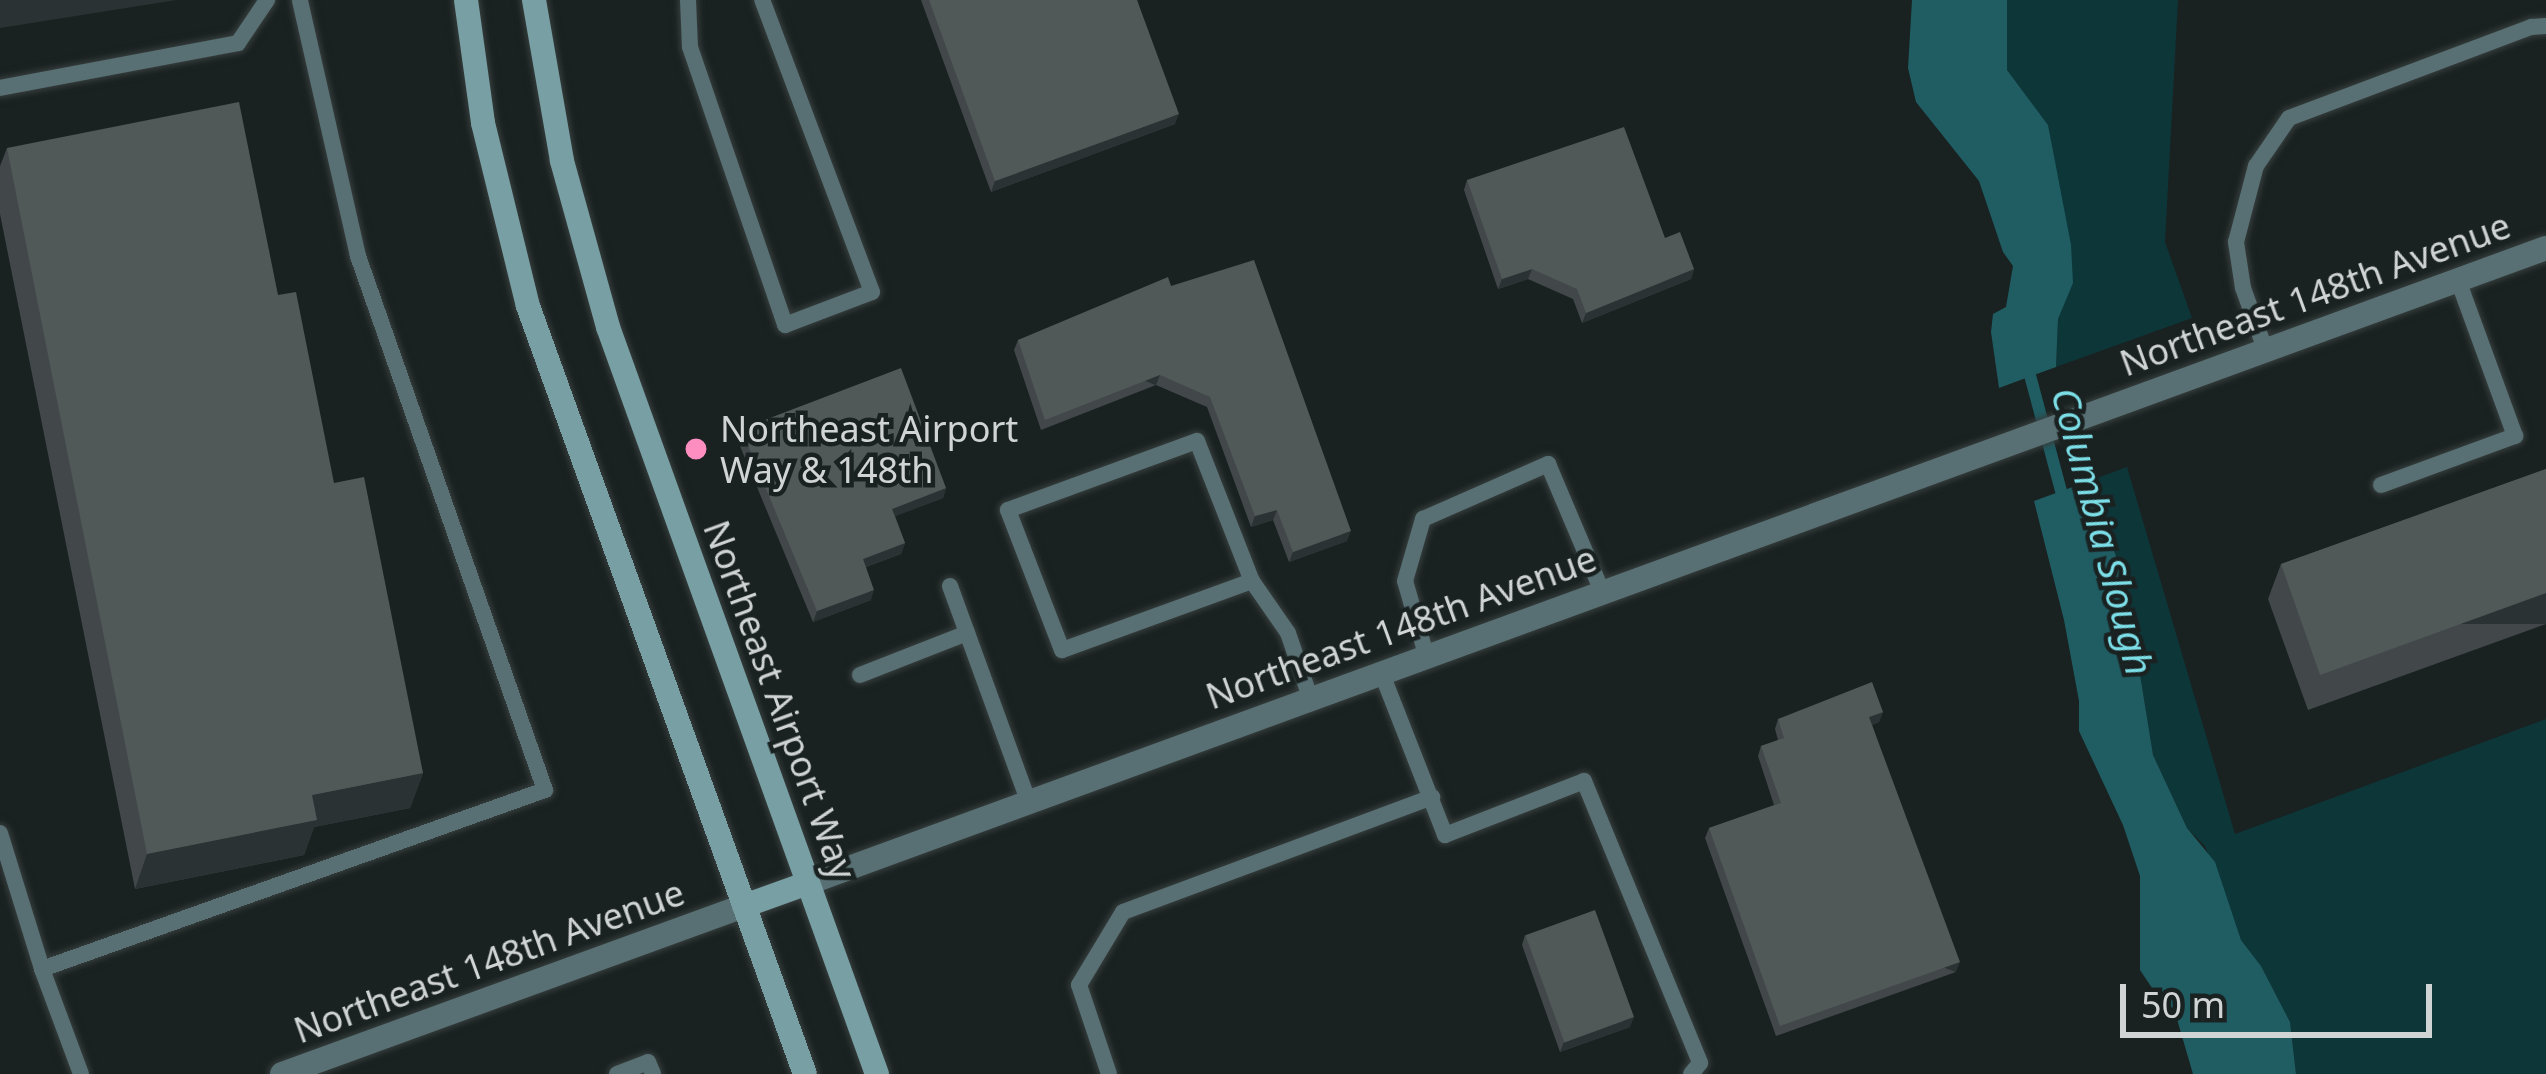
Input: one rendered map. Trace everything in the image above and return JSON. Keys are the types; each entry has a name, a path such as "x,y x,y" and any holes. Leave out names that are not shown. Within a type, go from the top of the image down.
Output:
{"main road":[{"path":"466,0 491,163 528,306 805,1074"},
{"name":"Northeast Airport Way","path":"533,0 562,161 590,271 878,1074"},
{"name":"Northeast 148th Avenue","path":"744,907 808,883"}],"street":[{"name":"Northeast 148th Avenue","path":"808,883 2546,248"},
{"name":"Northeast 148th Avenue","path":"282,1074 744,907"}],"lane":[{"path":"0,88 238,43 267,0"},
{"path":"43,969 545,790 358,256 300,0"},
{"path":"688,0 690,47 785,325 872,292 762,0"},
{"path":"2265,350 2243,288 2236,242 2256,166 2289,118 2531,27 2546,26"},
{"path":"2381,485 2515,436 2458,280"},
{"path":"1252,581 1062,650 1007,510 1197,441 1252,581 1288,633 1311,700"},
{"path":"1427,658 1405,581 1423,519 1548,464 1602,591"},
{"path":"950,586 1029,803"},
{"path":"860,675 967,633"},
{"path":"1382,674 1445,835 1584,781 1700,1063 1690,1074"},
{"path":"1109,1074 1079,985 1123,912 1432,797"},
{"path":"0,833 81,1074"},
{"path":"617,1074 648,1062 653,1074"}],"shaded area":[{"path":"2007,0 2178,0 2165,242 2192,318 2056,367 2058,319 2072,283 2048,125 2007,70"},
{"path":"2127,467 2235,834 2546,719 2546,1074 2296,1074 2290,1022 2261,966 2241,940 2205,846 2187,828 2153,755 2125,581 2089,481"}],"water":[{"path":"1912,0 2007,0 2007,70 2048,125 2071,245 2073,283 2058,319 2056,367 1999,388 1993,314 2006,307 2013,266 2003,252 1979,181 1916,102 1908,68"},
{"path":"2089,481 2125,581 2153,755 2187,828 2215,862 2241,940 2261,966 2290,1022 2296,1074 2193,1074 2174,1009 2158,997 2140,970 2140,876 2123,825 2079,731 2079,701 2064,620 2034,501"}],"building":[{"path":"929,0 1137,0 1179,114 995,181"},
{"path":"239,102 278,295 296,292 334,483 364,477 423,773 312,795 317,820 147,854 7,148"},
{"path":"1624,127 1665,238 1680,232 1694,269 1586,313 1577,289 1532,269 1502,279 1467,180"},
{"path":"1254,260 1351,531 1293,552 1277,510 1255,516 1210,397 1160,375 1045,420 1018,340 1168,277 1171,286"},
{"path":"901,368 946,488 892,509 905,543 863,559 874,590 817,611 741,429"},
{"path":"2546,469 2546,593 2320,675 2281,564"},
{"path":"1872,682 1883,712 1869,717 1960,962 1780,1026 1709,828 1781,803 1761,746 1784,738 1778,719"},
{"path":"1595,910 1634,1017 1564,1042 1525,935"}],"waterway":[{"name":"Columbia Slough","path":"2027,364 2065,506"}],"place":[{"name":"Northeast Airport Way & 148th","path":"696,449"}]}
